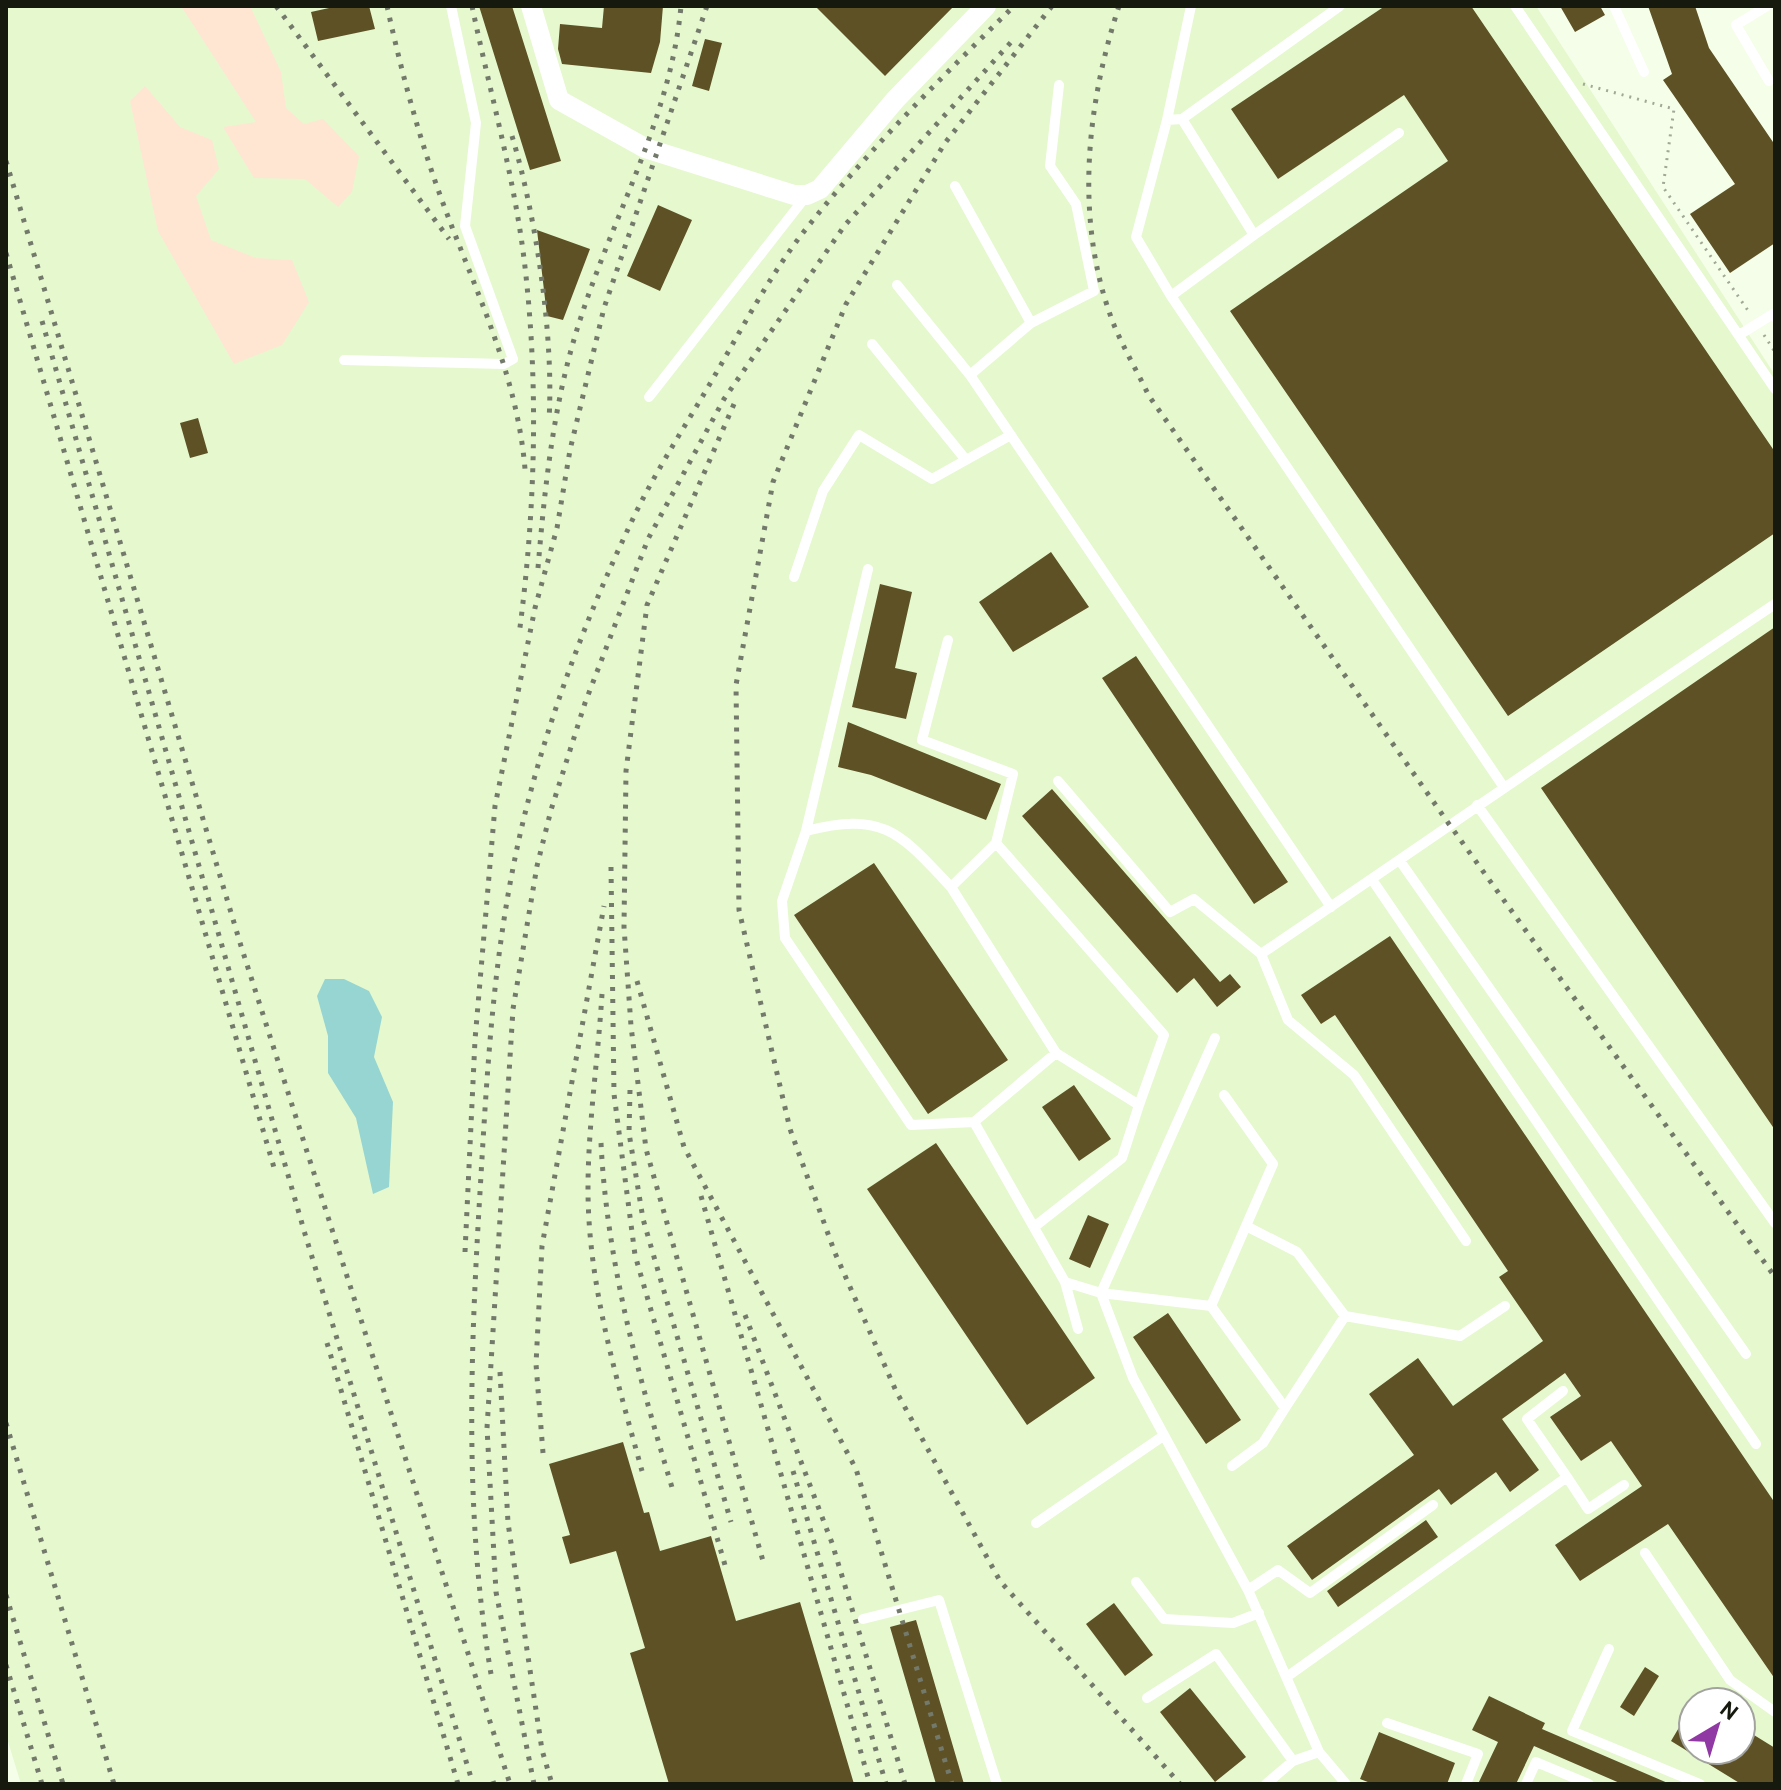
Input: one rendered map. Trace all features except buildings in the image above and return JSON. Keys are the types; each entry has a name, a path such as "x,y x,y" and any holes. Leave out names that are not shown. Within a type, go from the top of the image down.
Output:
{"street":[{"path":"531,6 559,100 645,148 794,195 807,195 820,189 895,100 986,6"}],"lane":[{"path":"344,360 504,364 513,359 465,226 476,123 451,6"},
{"path":"1191,6 1167,120 1136,237 1171,296 1503,786"},
{"path":"1167,120 1182,119 1340,6"},
{"path":"1515,6 1775,389"},
{"path":"1614,6 1644,72"},
{"path":"1767,6 1736,25 1769,81"},
{"path":"970,375 1031,323 1094,291 1076,204 1050,166 1059,85"},
{"path":"1182,119 1254,235"},
{"path":"1171,296 1399,133"},
{"path":"955,186 1031,323"},
{"path":"649,397 807,195"},
{"path":"897,285 970,375 1331,907"},
{"path":"1739,335 1773,314 1775,317"},
{"path":"872,344 966,460"},
{"path":"794,577 823,491 859,435 932,479 1011,435"},
{"path":"868,569 806,831 782,901 785,938 911,1125 974,1122 1056,1053"},
{"path":"1261,954 1373,881 1503,786 1775,604"},
{"path":"948,640 922,740 1013,774 996,843 951,887"},
{"path":"1058,781 1170,912 1194,899 1261,954 1288,1020 1354,1075 1466,1241"},
{"path":"1477,805 1775,1223"},
{"path":"806,831 844,821 881,825 913,846 951,887 1056,1053 1139,1105"},
{"path":"996,843 1164,1035 1122,1158 1034,1227"},
{"path":"1400,861 1746,1354"},
{"path":"1373,881 1756,1444"},
{"path":"1215,1038 1101,1293 1133,1378 1248,1590 1319,1752 1346,1784"},
{"path":"1211,1306 1273,1164 1224,1095"},
{"path":"974,1122 1065,1282 1078,1329"},
{"path":"1246,1226 1297,1252 1345,1316 1460,1336 1505,1306"},
{"path":"1065,1282 1101,1293 1211,1306 1285,1408"},
{"path":"1232,1466 1263,1443 1345,1316"},
{"path":"1563,1391 1527,1419 1588,1509 1624,1485"},
{"path":"1036,1523 1163,1436"},
{"path":"1288,1676 1567,1477"},
{"path":"1248,1590 1278,1570 1310,1593 1433,1505"},
{"path":"1645,1553 1730,1680 1775,1712"},
{"path":"1136,1582 1164,1619 1233,1623 1259,1613"},
{"path":"863,1619 939,1600 997,1784"},
{"path":"1609,1649 1572,1731 1700,1784"},
{"path":"1147,1698 1216,1654 1293,1761"},
{"path":"1387,1723 1478,1754 1466,1784"},
{"path":"1266,1784 1293,1761 1319,1752"},
{"path":"1526,1784 1536,1762 1589,1784"}],"path":[{"path":"1565,78 1674,109 1663,187 1775,352"}],"shaded area":[{"path":"6,6 1536,6 1775,375 1775,1784 21,1784 6,1735"},
{"path":"181,6 250,6 281,72 286,108 304,124 323,119 359,156 352,192 338,207 305,179 254,178 223,127 256,122"},
{"path":"145,86 180,127 212,140 219,169 196,196 211,240 256,258 292,260 309,302 282,345 234,364 158,231 130,101"}],"water":[{"path":"325,979 344,979 369,991 382,1017 374,1057 393,1102 389,1187 373,1194 356,1118 328,1073 328,1036 317,996"}],"railway":[{"path":"276,6 449,239"},
{"path":"387,6 424,149 503,364 513,398 525,469"},
{"path":"472,6 515,201 529,313 533,405 532,498 519,635"},
{"path":"538,568 552,441 564,379 594,279 654,126 666,87 681,6"},
{"path":"465,1252 475,1040 495,806 535,608 557,528 570,450 604,308 707,6"},
{"path":"491,1674 473,1500 473,1326 482,1166 490,1035 506,906 523,821 547,734 594,606 639,506 777,270 826,204 878,145 1014,6"},
{"path":"1052,6 945,143 846,304 773,482 736,685 739,910 790,1129 835,1253 896,1391 1000,1581 1180,1784"},
{"path":"1119,6 1092,124 1089,206 1101,286 1114,325 1149,396 1449,824 1775,1277"},
{"path":"534,1784 496,1592 487,1428 513,1009 537,866 551,810 585,703 648,539 724,399 845,225 1013,40"},
{"path":"512,136 529,202 546,315 549,420"},
{"path":"6,161 241,946 510,1784"},
{"path":"6,253 275,1171"},
{"path":"42,321 305,1234 473,1784"},
{"path":"734,404 647,605 626,771 624,927 631,1026 646,1149 763,1561"},
{"path":"611,867 614,1094 635,1255 727,1572"},
{"path":"543,1453 536,1364 542,1246 604,906"},
{"path":"637,981 684,1147 856,1469 952,1784"},
{"path":"602,994 590,1141 589,1225 598,1296 642,1471"},
{"path":"630,1090 629,1133 643,1219 731,1522"},
{"path":"601,1143 604,1188 618,1277 637,1364 674,1494"},
{"path":"701,1196 870,1784"},
{"path":"745,1315 832,1543 905,1784"},
{"path":"327,1343 458,1784"},
{"path":"500,1372 508,1523 542,1750 552,1784"},
{"path":"6,1423 114,1784"},
{"path":"793,1471 886,1784"},
{"path":"6,1595 63,1784"},
{"path":"6,1665 42,1784"}]}
